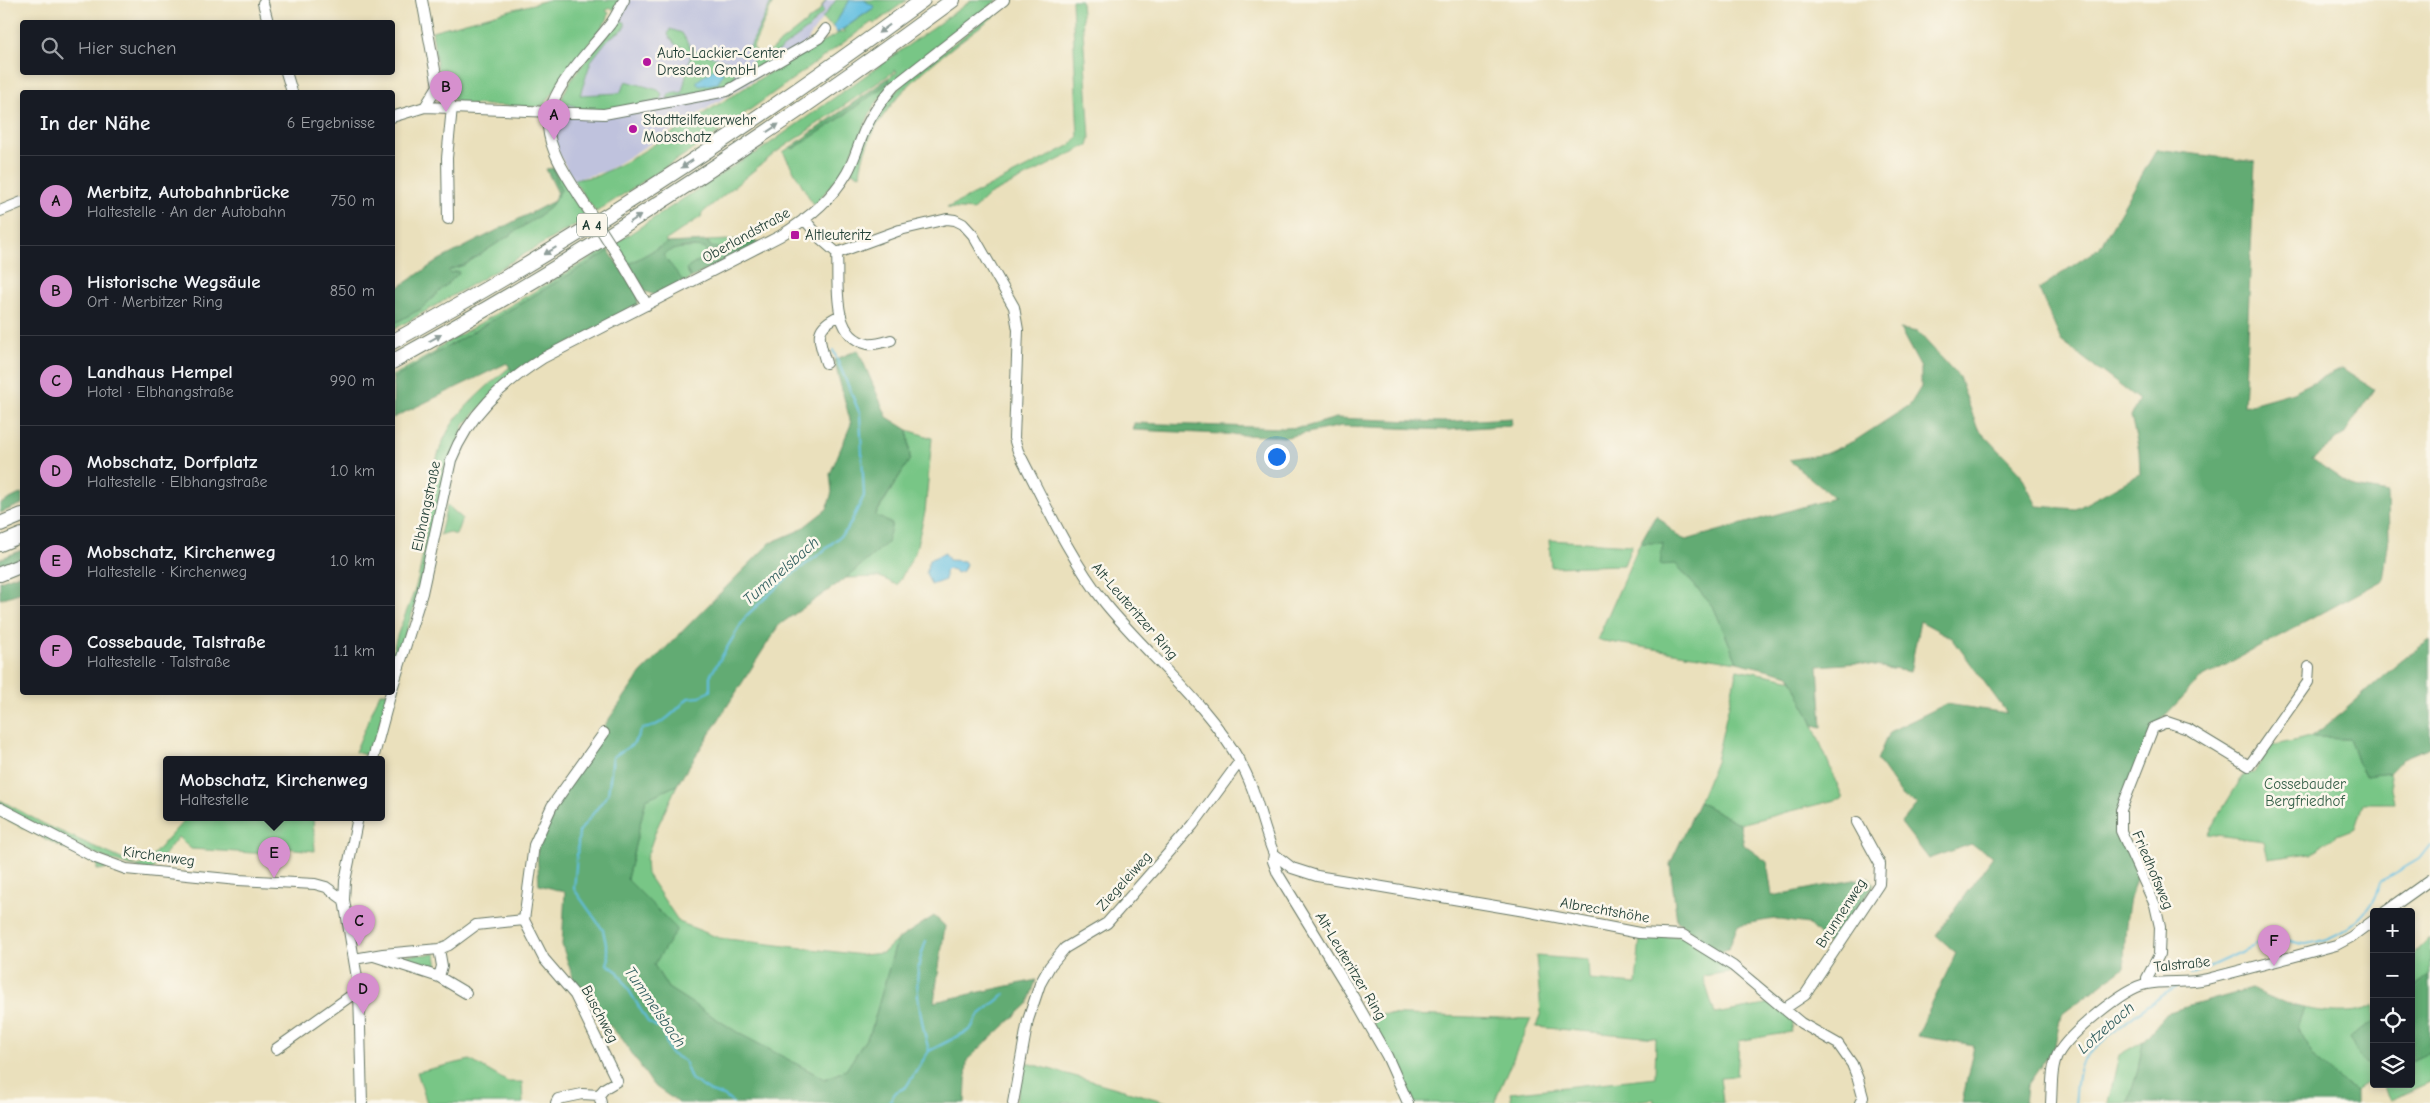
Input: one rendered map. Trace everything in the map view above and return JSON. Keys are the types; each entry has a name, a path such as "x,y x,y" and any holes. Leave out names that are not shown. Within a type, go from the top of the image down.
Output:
{"highway":[{"name":"A 4","path":"395,340 522,268 665,179 763,114 924,0"},
{"name":"A 4","path":"395,360 577,256 674,194 772,129 954,0"},
{"path":"0,524 20,516"},
{"path":"0,544 20,536"},
{"path":"0,574 20,566"}],"street":[{"path":"422,0 438,86 452,107 447,158 448,219"},
{"path":"624,0 610,25 569,76 550,111 548,124 551,140 567,176 647,305"},
{"name":"Oberlandstraße","path":"514,376 543,358 780,236 804,219 839,185 848,171 866,126 882,100 894,86 1004,0"},
{"path":"263,3 267,20"},
{"path":"395,116 425,107 611,114 726,92 819,38 826,29"},
{"path":"287,75 291,90"},
{"path":"425,107 438,86"},
{"path":"0,212 20,203"},
{"path":"804,219 822,240 838,253 838,298 847,332 855,339 870,345 891,340"},
{"name":"Alt-Leuteritzer Ring","path":"838,253 900,230 947,219 963,224 973,234 1014,307 1018,330 1014,438 1018,451 1080,570 1106,604 1221,732 1240,761 1257,802 1274,854 1273,861 1278,874 1351,992 1387,1056 1408,1103"},
{"path":"826,363 819,340 821,328 830,320 841,315"},
{"name":"Elbhangstraße","path":"395,678 422,593 451,460 459,440 473,419 514,376"},
{"name":"Friedhofsweg","path":"2147,984 2147,978 2159,955 2160,927 2155,905 2120,831 2120,822 2121,810 2153,728 2167,722 2188,729 2249,766 2308,682 2309,667"},
{"path":"373,756 390,695"},
{"path":"354,959 439,949 448,946 476,925 524,920 534,845 552,806 604,733"},
{"name":"Ziegeleiweg","path":"1013,1103 1028,1020 1040,984 1050,966 1065,948 1107,923 1193,825 1240,761"},
{"name":"Kirchenweg","path":"0,808 96,858 126,869 326,886 345,881"},
{"path":"357,821 345,881 344,900 359,990 362,1103"},
{"name":"Brunnenweg","path":"1784,1008 1805,995 1879,884 1880,864 1857,822"},
{"name":"Albrechtshöhe","path":"1274,854 1292,868 1317,876 1525,911 1639,934 1683,935 1733,966 1801,1023 1838,1044 1852,1064 1858,1080 1863,1097 1860,1103"},
{"path":"2391,908 2430,880"},
{"path":"326,886 344,900"},
{"name":"Buschweg","path":"524,920 544,960 575,995 617,1081 605,1088 600,1099"},
{"name":"Talstraße","path":"2052,1103 2053,1074 2058,1056 2067,1041 2087,1022 2133,989 2147,984 2197,981 2295,957 2336,945 2351,938 2370,923"},
{"path":"439,949 442,966 439,977"},
{"path":"374,956 439,977 466,993"},
{"path":"276,1050 359,990"},
{"path":"556,1103 558,1099 582,1094 600,1099"}],"shaded area":[{"path":"628,0 772,0 748,53 754,56 749,74 772,61 770,57 809,28 824,12 821,8 826,0 836,0 803,46 753,80 606,171 573,180 559,154 553,134 553,126 563,94 613,29"}],"green space":[{"path":"548,0 620,0 614,10 610,7 606,11 609,13 607,20 544,105 537,107 459,104 451,97 438,71 432,31"},
{"path":"772,0 774,0 753,47 761,58 818,13 821,8 824,11 809,28 770,57 772,61 749,75 754,56 747,53"},
{"path":"836,0 850,0 833,27 822,19"},
{"path":"864,0 907,0 874,24 872,22 715,135 596,212 573,180 597,176 631,159 780,66 839,33 845,32 842,30 874,8"},
{"path":"972,0 998,0 892,83 873,107 845,168 814,206 783,152 791,147 793,149 890,82 888,78 897,72 896,70 775,153 701,214 702,216 665,241 667,243 629,264 616,243 753,153 755,154"},
{"path":"1010,0 1015,0 944,54 898,97 879,121 866,147 860,175 851,172 869,131 886,102 910,77"},
{"path":"1072,0 1081,0 1090,138 1088,145 989,195 973,210 947,208 1069,146 1078,138"},
{"path":"618,21 625,22 625,28 608,39 591,61 580,95 620,93 626,81 658,90 662,94 660,100 617,110 575,109 575,106 568,104 567,108 560,108 568,85 575,74"},
{"path":"670,29 682,33 692,50 736,64 733,85 667,99 673,93 682,93 691,54 682,51 682,47 676,45 668,35"},
{"path":"888,78 890,82 835,122 793,149 791,147"},
{"path":"2157,149 2255,162 2244,406 2293,392 2342,368 2374,389 2344,434 2312,459 2353,487 2388,493 2389,538 2383,580 2200,679 2153,728 2120,822 2139,872 2128,907 2124,967 2061,1015 2055,1045 2027,1086 2025,1103 1962,1103 1974,1045 1917,1036 1956,953 1936,935 1993,856 1971,844 1929,859 1901,823 1917,804 1903,797 1877,760 1889,732 1946,704 2007,713 1952,638 1920,621 1910,672 1857,663 1818,666 1822,727 1813,725 1790,675 1737,662 1714,608 1676,564 1660,565 1663,543 1640,543 1656,515 1676,535 1686,540 1834,498 1789,460 1825,454 1856,440 1910,405 1921,387 1921,368 1900,329 1918,332 1959,377 1977,427 2019,471 2037,506 2076,509 2140,474 2139,451 2131,416 2139,400 2061,341 2039,289 2100,247"},
{"path":"553,168 558,169 587,218 395,329 395,322 421,309 458,271 450,273 449,270 464,265 539,216 551,206 561,190"},
{"path":"553,168 561,190 551,206 539,216 464,265 449,270 450,273 458,271 459,273 421,309 395,323 395,290 439,260 554,201 557,191 546,169"},
{"path":"751,239 756,241 727,255 711,247 707,241"},
{"path":"707,241 711,247 723,249 727,255 756,241 761,243 691,278 686,269 706,256 706,249 695,247 667,252 663,255 684,282 655,295 646,292 629,264 667,243"},
{"path":"700,247 706,249 706,256 687,269 691,278 684,282 662,255 671,249"},
{"path":"607,249 609,251 395,378 395,374 437,351 436,349"},
{"path":"609,251 638,295 637,305 610,318 611,321 513,373 507,363 395,417 395,378"},
{"path":"858,350 887,417 908,430 910,459 875,515 892,524 887,543 846,578 779,625 677,785 646,799 627,879 677,929 654,965 668,988 740,1034 825,1079 846,1070 871,1031 897,940 934,916 945,926 934,1002 1036,980 1028,1004 967,1060 965,1103 679,1103 653,1085 623,1040 577,990 562,945 565,892 539,885 537,850 575,768 641,673 770,543 800,530 827,509 832,492 830,474 851,424 834,360"},
{"path":"510,367 513,373 464,425 426,547 426,563 418,596 395,664 395,643 418,579 429,497 438,456 445,437 455,420 481,392"},
{"path":"1336,418 1442,422 1511,418 1512,425 1448,430 1342,426 1287,437 1133,430 1134,423 1305,427"},
{"path":"908,430 932,438 925,512 915,553 897,585 880,577 846,578 887,543 875,516 910,459"},
{"path":"20,494 20,505 0,513 0,504"},
{"path":"447,505 462,518 456,535 448,532 440,535"},
{"path":"1549,540 1632,545 1624,565 1551,567"},
{"path":"1663,542 1676,564 1714,608 1737,662 1597,640 1640,543"},
{"path":"20,551 20,559 0,567 0,559"},
{"path":"20,574 20,593 0,599 0,581"},
{"path":"2430,640 2430,747 2403,758 2389,773 2366,776 2358,764 2349,738 2311,737 2399,663"},
{"path":"1737,669 1794,680 1843,798 1740,824 1699,802 1716,761"},
{"path":"379,695 387,695 372,753 365,755 355,752"},
{"name":"Cossebauder Bergfriedhof","path":"2311,737 2349,738 2358,764 2365,776 2389,773 2395,803 2363,803 2355,828 2337,835 2311,853 2268,859 2264,841 2207,834 2244,774 2254,773 2270,746"},
{"path":"677,785 656,830 646,859 647,874 679,922 719,938 862,955 883,953 897,940 871,1031 846,1070 825,1079 740,1034 668,988 654,965 627,879 646,799"},
{"path":"0,800 44,824 137,866 145,864 183,821 313,821 315,851 275,847 267,854 191,849 178,837 152,870 133,867 94,853 0,805"},
{"path":"1699,802 1740,824 1744,845 1767,862 1772,896 1869,877 1874,884 1833,949 1808,924 1774,919 1738,925 1729,948 1720,953 1677,921 1670,864"},
{"path":"0,812 103,864 106,869 97,870 97,865 0,816"},
{"path":"1683,936 1735,971 1703,976 1715,1014 1771,1004 1794,1021 1791,1032 1739,1041 1737,1076 1720,1077 1723,1103 1654,1103 1654,1099 1614,1103 1512,1103 1510,1093 1655,1077 1656,1038 1536,1027 1541,1012 1536,956 1589,960 1590,980 1636,984 1640,937"},
{"path":"2430,938 2430,974 2415,987 2415,953"},
{"path":"436,954 438,968 432,970 409,963 409,958 399,958 398,962 387,956"},
{"path":"2430,974 2430,1052 2415,1059 2415,998 2415,987"},
{"path":"2251,989 2286,1004 2304,1008 2297,1027 2303,1039 2315,1057 2328,1071 2356,1090 2356,1103 2128,1103 2138,1070 2143,1041 2168,1012"},
{"path":"2370,1007 2370,1024 2350,1037 2360,1058 2370,1068 2370,1081 2356,1090 2321,1064 2309,1049 2297,1027 2304,1008 2330,1012 2350,1012"},
{"path":"1375,1014 1531,1019 1497,1095 1496,1103 1411,1103 1374,1025"},
{"path":"2370,1024 2370,1068 2360,1058 2349,1037"},
{"path":"2143,1041 2138,1070 2128,1103 2108,1103 2119,1055"},
{"path":"2430,1052 2430,1082 2390,1100 2384,1088 2415,1088 2415,1059"},
{"path":"470,1060 508,1082 522,1082 523,1103 427,1103 417,1072"},
{"path":"1024,1062 1170,1103 1016,1103"}],"water":[{"path":"850,0 864,0 875,7 837,33 833,27"},
{"path":"718,66 723,73 718,83 700,86 697,84 697,81"},
{"path":"945,553 949,560 964,561 966,564 963,571 956,573 954,570 948,569 945,572 945,580 931,585 926,573 929,560"}],"waterway":[{"name":"Tummelsbach","path":"733,1103 724,1096 711,1092 691,1079 684,1061 670,1053 662,1030 648,1022 618,972 607,964 609,958 603,930 574,889 579,832 608,794 613,757 633,744 642,729 661,722 688,698 700,697 710,691 710,676 746,616 787,578 821,553 847,530 864,496 860,414 833,350"},
{"name":"Lotzebach","path":"2191,975 2252,947 2272,935 2306,944 2331,937 2343,931 2353,924 2370,905 2380,882 2419,859 2430,845"},
{"path":"888,1103 896,1092 906,1087 929,1051 922,1022 917,980 921,955 926,941"},
{"name":"Lotzebach","path":"2075,1103 2079,1069 2087,1056 2125,1023 2177,987"},
{"path":"929,1051 970,1030 979,1015 1005,994"}],"place":[{"name":"Auto-Lackier-Center Dresden GmbH","path":"647,62"},
{"name":"Historische Wegsäule","path":"446,112"},
{"name":"Stadtteilfeuerwehr Mobschatz","path":"633,129"},
{"name":"Merbitz, Autobahnbrücke","path":"554,140"},
{"name":"Altleuteritz","path":"795,235"},
{"name":"Mobschatz, Kirchenweg","path":"274,878"},
{"name":"Landhaus Hempel","path":"359,946"},
{"name":"Cossebaude, Talstraße","path":"2274,966"},
{"name":"Mobschatz, Dorfplatz","path":"363,1014"}]}
